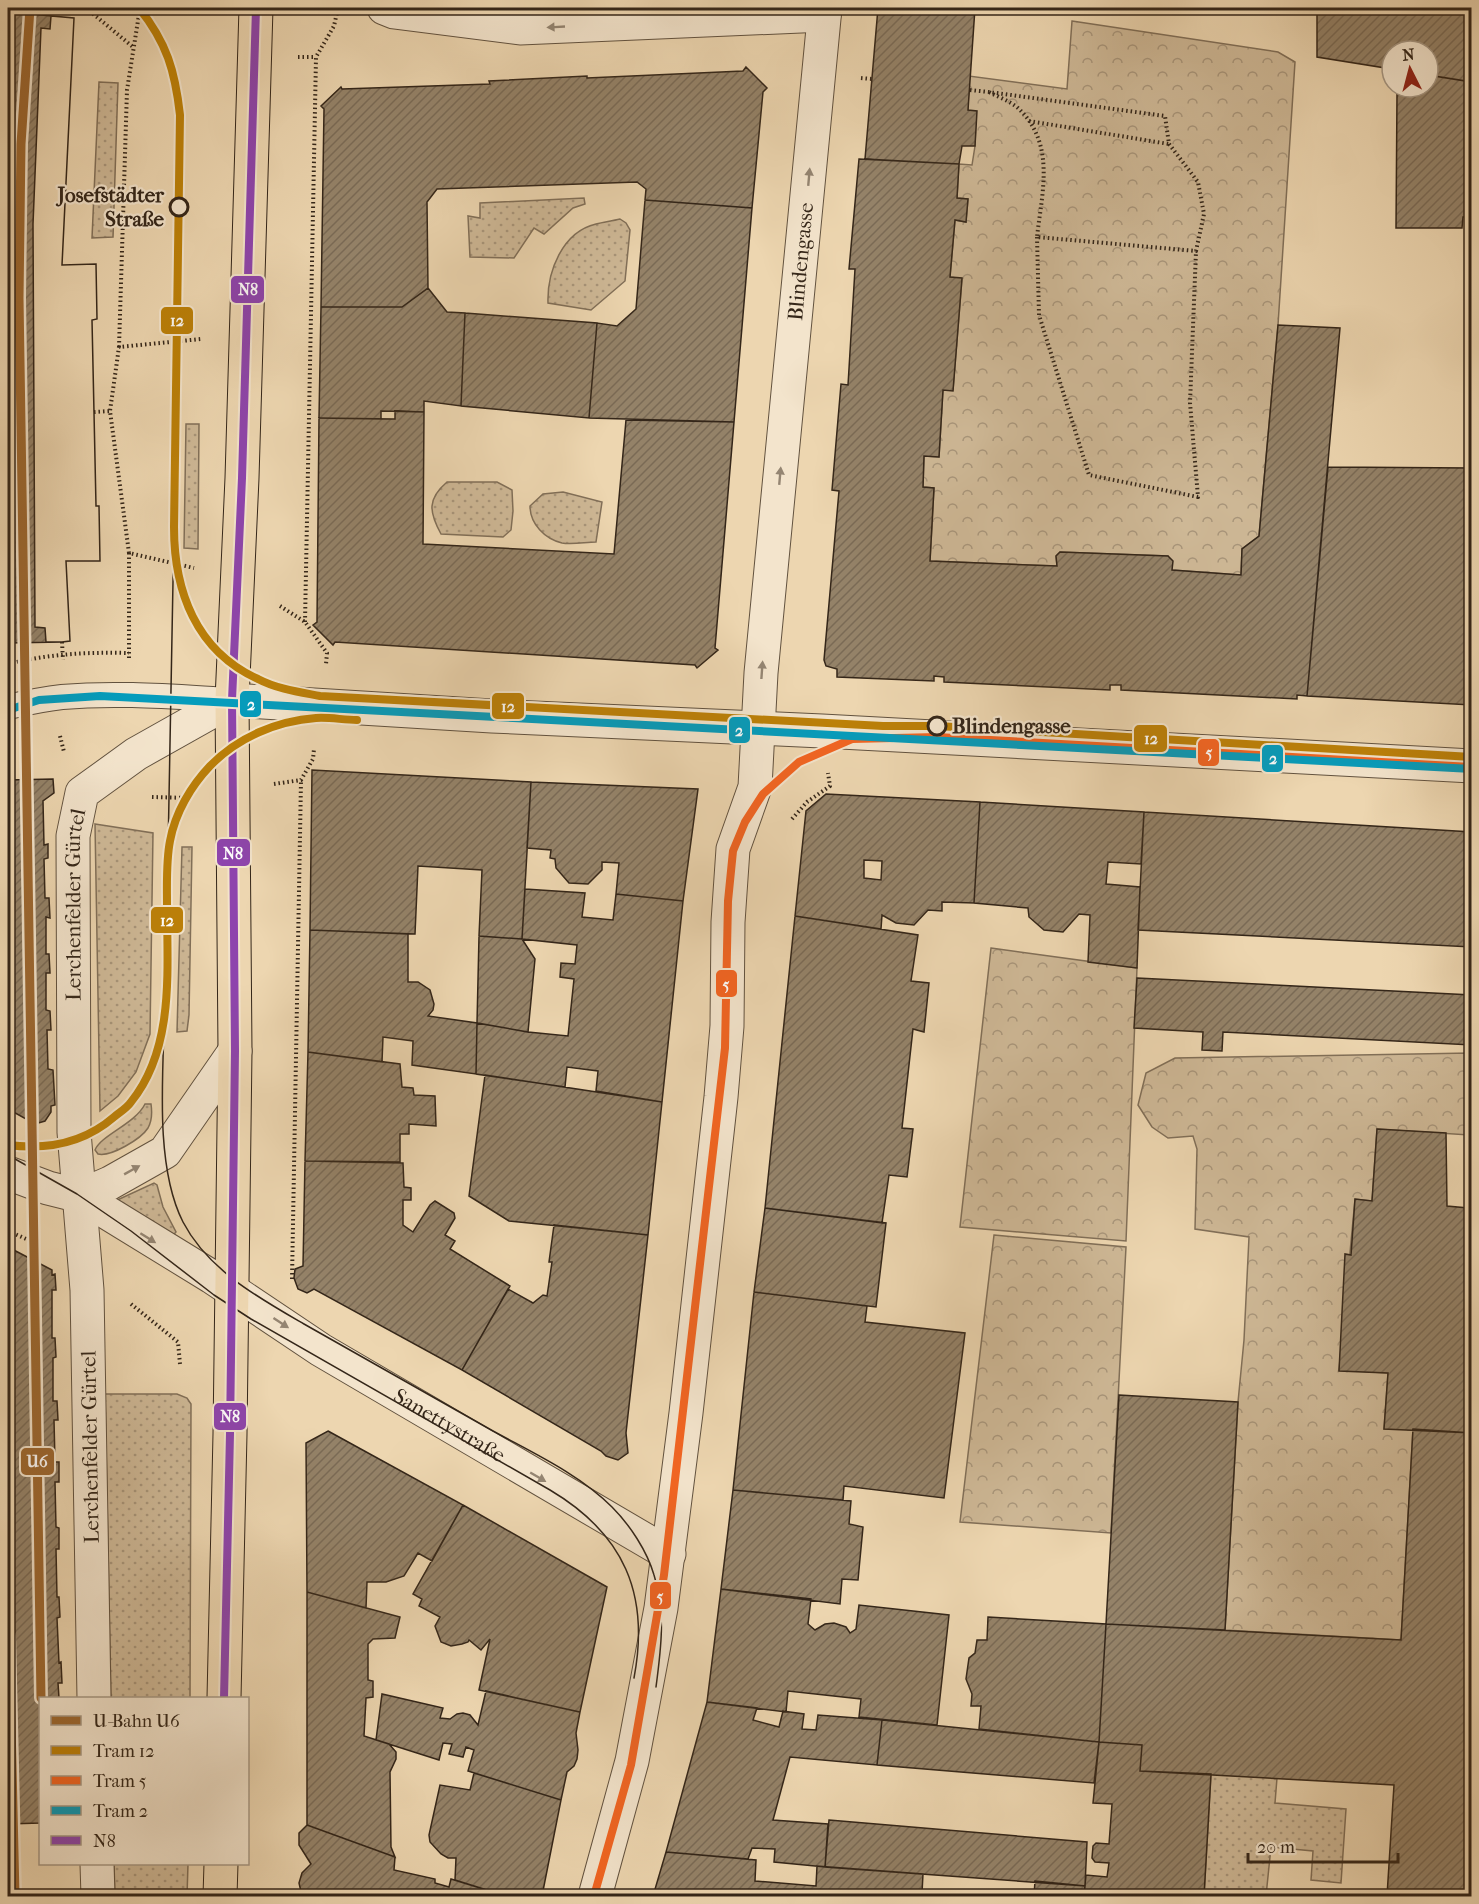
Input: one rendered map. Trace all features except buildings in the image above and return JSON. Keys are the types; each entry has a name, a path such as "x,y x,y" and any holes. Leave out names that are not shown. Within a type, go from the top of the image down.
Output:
{"main road":[{"path":"224,1697 235,1051 232,700 243,466 255,8"},
{"path":"220,1865 220,1896"}],"street":[{"path":"384,8 394,12 520,28 825,11"},
{"name":"Blindengasse","path":"595,1896 632,1761 669,1554 722,1097 727,1026 728,922 733,849 755,787 762,661 825,11"},
{"path":"232,700 492,716 1472,766"},
{"name":"Lerchenfelder Gürtel","path":"94,1697 87,1290 74,1132 74,836 82,793 136,754 232,700"},
{"path":"80,1196 165,1152 235,1051"},
{"path":"8,1173 48,1188 80,1196 232,1291"},
{"name":"Sanettystraße","path":"232,1291 321,1350 669,1554"},
{"path":"82,1895 96,1865"}],"lane":[{"path":"8,708 41,700 78,696 135,695 232,700"}],"path":[{"path":"86,8 133,47"},
{"path":"129,553 110,411 119,347 127,90 140,8"},
{"path":"305,622 316,57 334,26 338,8"},
{"path":"970,90 989,92 1165,116 1169,144 1198,182 1204,214 1196,251 1190,403 1198,497 1089,475 1039,315 1037,237 1045,170 1044,153 1028,121 1018,108 989,92"},
{"path":"1028,121 1169,144"},
{"path":"1037,237 1196,251"},
{"path":"119,347 201,339"},
{"path":"94,412 110,411"},
{"path":"292,1289 302,780"},
{"path":"8,1895 82,1895"}],"green space":[{"path":"1072,21 1278,52 1295,62 1278,325 1259,536 1242,549 1241,575 1172,570 1168,556 1060,552 1056,556 1057,566 930,561 934,488 923,487 924,456 939,457 943,390 953,390 962,279 950,277 955,220 966,222 968,199 957,198 959,164 972,165 975,146 976,116 968,110 969,76 1067,89"},
{"path":"99,82 118,83 113,237 92,238"},
{"path":"584,198 585,204 573,208 544,234 534,228 514,258 470,257 468,216 480,218 480,203"},
{"path":"620,219 630,230 625,281 591,310 548,303 550,279 566,244 584,228"},
{"path":"186,424 199,424 198,549 184,548"},
{"path":"447,482 497,482 512,490 511,530 503,537 441,534 434,519 432,506 436,494"},
{"path":"563,492 602,502 596,542 562,543 544,534 536,525 530,506 543,494"},
{"path":"95,824 153,833 150,1034 136,1072 118,1096 100,1111"},
{"path":"182,847 192,847 189,1015 187,1031 177,1032"},
{"path":"991,948 1137,968 1126,1241 960,1227"},
{"path":"1471,1053 1469,1135 1377,1129 1372,1201 1355,1199 1339,1370 1388,1373 1384,1429 1413,1429 1401,1640 1225,1630 1249,1237 1195,1229 1197,1149 1193,1136 1168,1138 1152,1127 1138,1105 1146,1073 1175,1058"},
{"path":"145,1104 151,1104 152,1113 148,1128 133,1142 118,1150 98,1154 95,1150 98,1145 134,1118"},
{"path":"154,1183 157,1185 163,1207 176,1232 165,1245 113,1202"},
{"path":"994,1235 1126,1247 1111,1533 960,1522"},
{"path":"105,1394 177,1394 187,1398 191,1404 190,1697 111,1697"},
{"path":"1211,1774 1277,1778 1275,1803 1346,1809 1341,1883 1311,1880 1313,1851 1271,1847 1266,1896 1204,1896"},
{"path":"114,1865 188,1865 187,1896 115,1896"}],"tram line":[{"name":"12","path":"139,8 157,33 168,58 180,115 174,527 178,574 184,596 204,635 237,667 258,679 288,690 320,696 883,726 937,726 1472,757"},
{"path":"168,852 174,527"},
{"name":"2","path":"8,710 39,700 100,696 1472,769"},
{"name":"12","path":"8,1145 51,1145 78,1139 102,1126 128,1106 145,1081 162,1033 166,1007 167,872 170,841 180,810 190,791 203,774 233,747 273,727 316,718 357,720"},
{"name":"5","path":"594,1896 631,1765 664,1575 725,1048 728,901 733,851 745,822 763,794 799,762 852,739 937,737 1471,767"},
{"path":"165,998 162,1113 167,1172 183,1222 194,1239 220,1269 270,1304 555,1465 585,1484 612,1507 642,1548 651,1566 658,1589 661,1631 656,1687"},
{"path":"8,1155 77,1194 131,1231 214,1295 251,1319 576,1507 597,1526 626,1569 634,1593 638,1619 638,1648 634,1678"}],"metro line":[{"name":"U6","path":"30,8 21,144 19,298 41,1697"},
{"name":"U6","path":"9,1636 15,1896"}],"transit line":[{"name":"N8","path":"224,1697 235,1051 232,700 242,478 256,8"}],"place":[{"name":"Josefstädter Straße","path":"179,207"},
{"name":"Blindengasse","path":"937,726"}]}
